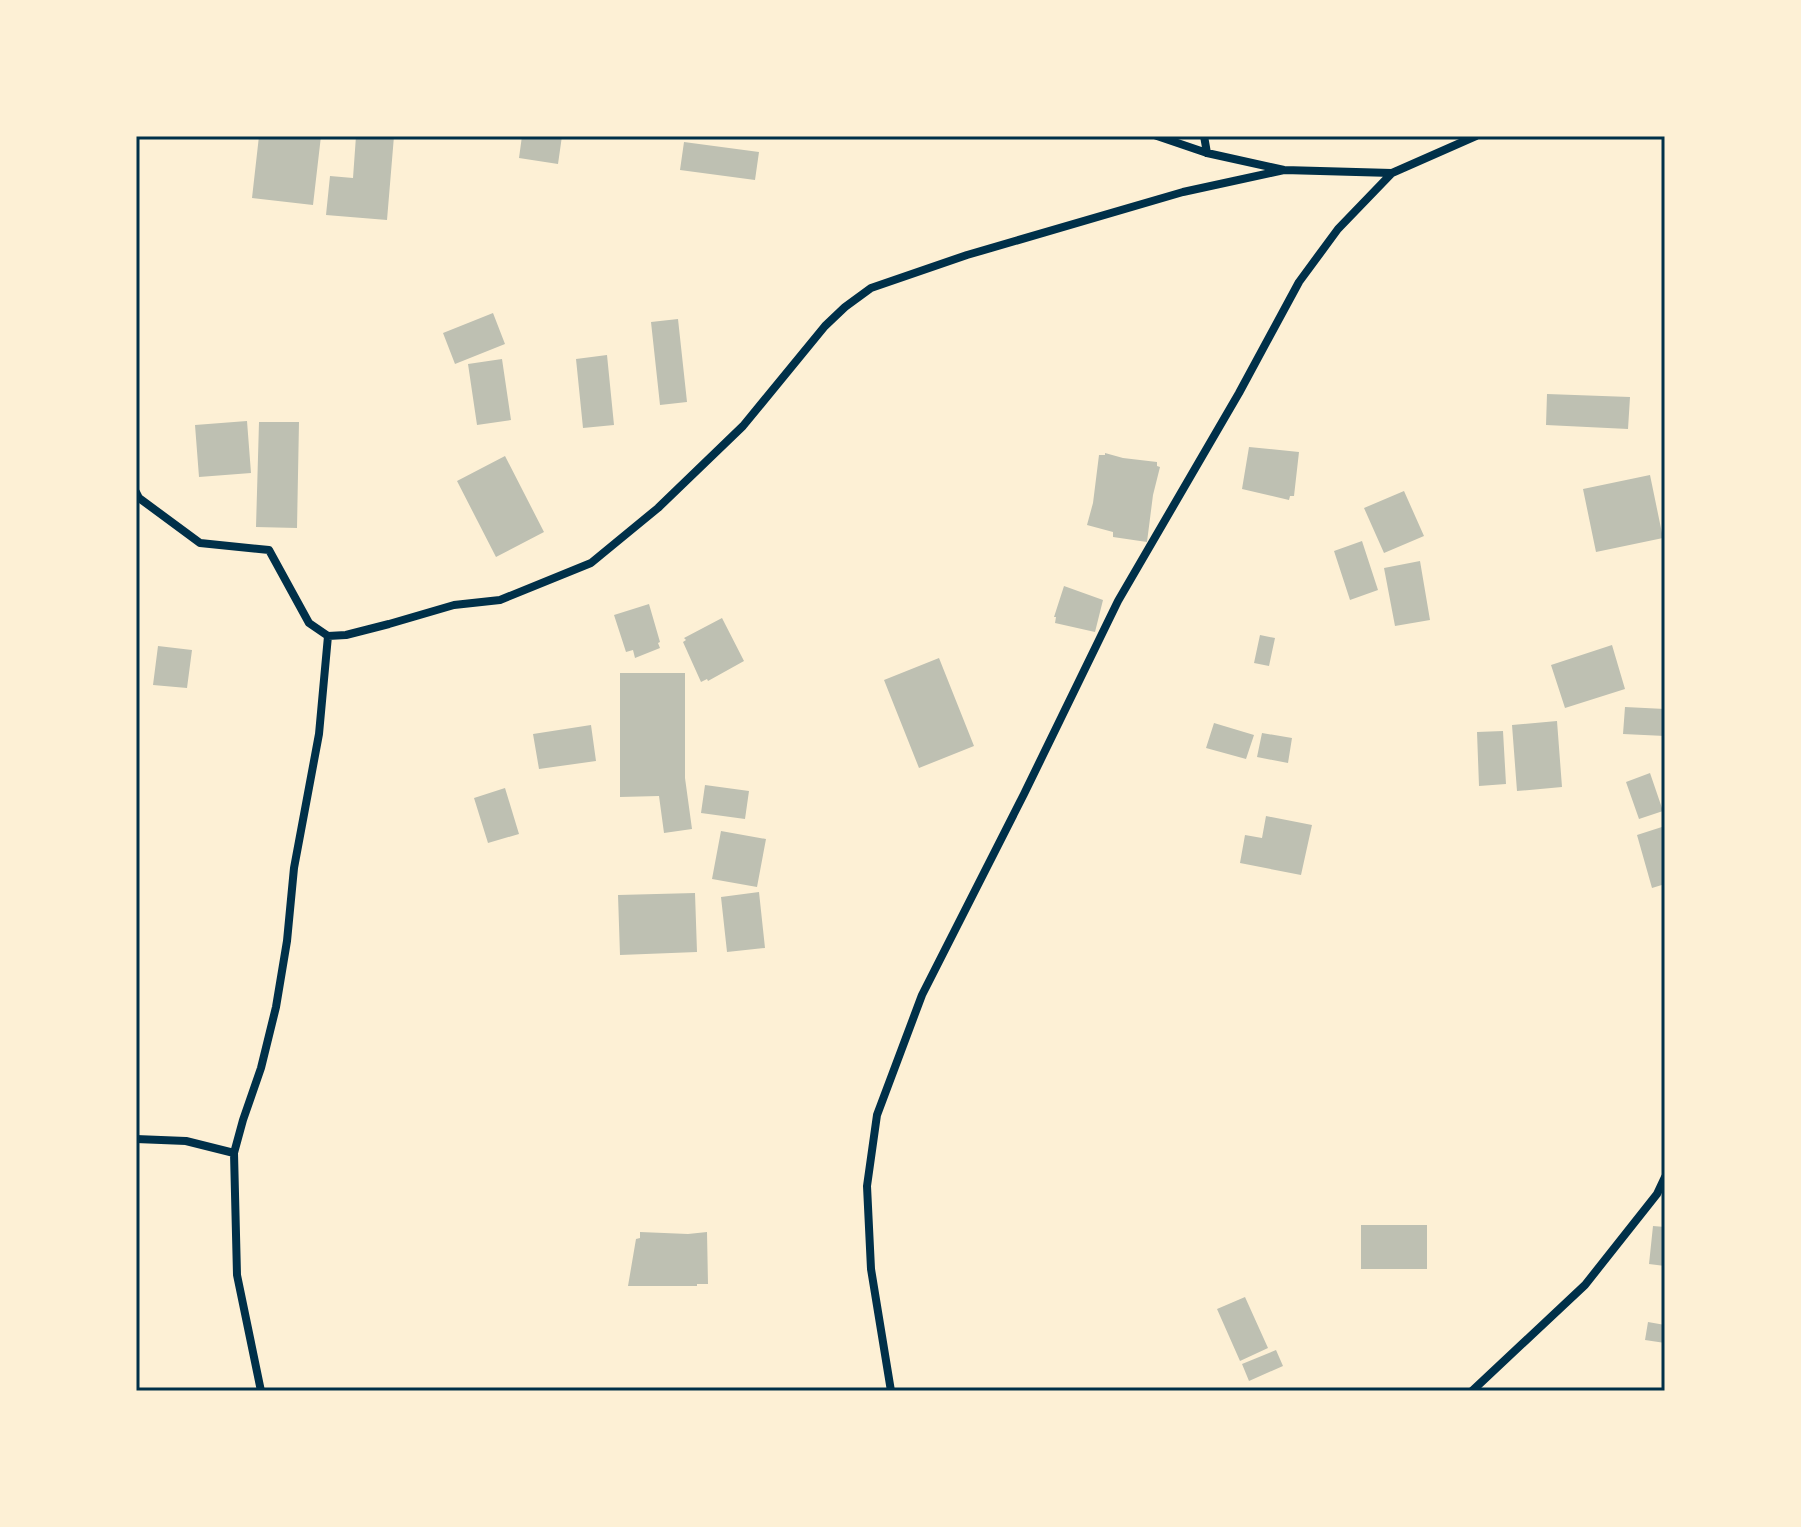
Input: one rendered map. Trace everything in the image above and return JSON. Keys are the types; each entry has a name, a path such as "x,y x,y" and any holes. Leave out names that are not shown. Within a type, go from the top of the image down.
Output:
{"street":[{"path":"1157,136 1207,153 1284,170 1392,173"},
{"path":"1204,136 1207,153"},
{"path":"891,1391 871,1269 867,1186 877,1115 922,995 1118,601 1239,393 1299,282 1338,229 1392,173 1476,136"},
{"path":"136,492 139,498 200,543 269,550 309,623 328,636 375,628 454,605 500,600 591,563 658,508 743,426 825,326 871,288 967,255 1183,192 1284,170"},
{"path":"261,1391 237,1275 234,1153 261,1068 276,1007 287,941 294,868 319,734 328,636"},
{"path":"136,1139 186,1141 234,1153"},
{"path":"1472,1391 1585,1285 1657,1194 1665,1177"}],"building":[{"path":"259,136 321,136 313,205 252,198"},
{"path":"356,136 394,136 387,220 326,215 330,176 353,178"},
{"path":"522,136 562,136 558,164 519,158"},
{"path":"684,142 759,152 755,180 680,170"},
{"path":"493,313 505,344 455,364 443,333"},
{"path":"678,319 687,402 660,405 651,322"},
{"path":"607,355 614,425 583,428 576,359"},
{"path":"502,359 511,420 477,425 468,364"},
{"path":"1547,394 1630,397 1628,429 1546,425"},
{"path":"247,421 251,473 199,477 195,425"},
{"path":"259,422 299,422 297,528 256,527"},
{"path":"1249,447 1299,452 1294,496 1290,496 1289,500 1242,489"},
{"path":"1105,453 1157,462 1160,467 1147,542 1113,537 1113,532 1087,525 1099,455"},
{"path":"505,456 544,532 496,557 457,481"},
{"path":"1650,475 1663,538 1596,552 1583,489"},
{"path":"1404,491 1424,536 1384,553 1364,508"},
{"path":"1362,541 1378,590 1350,600 1334,551"},
{"path":"1420,561 1430,620 1395,626 1384,568"},
{"path":"1064,586 1103,600 1095,632 1055,623"},
{"path":"649,604 660,648 635,658 633,650 626,652 614,615"},
{"path":"722,618 744,661 701,682 684,638"},
{"path":"1260,635 1275,638 1269,666 1254,663"},
{"path":"1612,645 1625,689 1565,708 1551,665"},
{"path":"158,646 192,650 187,688 153,685"},
{"path":"939,658 974,746 919,768 884,680"},
{"path":"620,673 685,673 685,778 692,829 664,833 659,796 620,797"},
{"path":"1625,707 1665,709 1665,736 1623,734"},
{"path":"1557,721 1562,787 1517,791 1512,725"},
{"path":"1214,723 1254,735 1246,759 1206,748"},
{"path":"591,725 596,761 539,769 533,734"},
{"path":"1503,731 1506,784 1479,786 1477,732"},
{"path":"1262,733 1292,738 1288,763 1257,757"},
{"path":"1650,773 1663,811 1639,819 1626,782"},
{"path":"705,785 749,791 745,819 701,813"},
{"path":"505,788 519,834 488,843 474,798"},
{"path":"1266,816 1312,825 1301,875 1240,863 1245,835 1262,838"},
{"path":"1665,826 1665,884 1652,888 1637,835"},
{"path":"721,831 766,839 757,887 712,879"},
{"path":"759,892 765,948 727,952 721,897"},
{"path":"695,893 697,952 620,955 618,895"},
{"path":"1361,1225 1427,1225 1427,1269 1361,1269"},
{"path":"1653,1226 1665,1227 1665,1266 1649,1264"},
{"path":"640,1232 707,1232 708,1284 628,1286"},
{"path":"1245,1297 1268,1348 1240,1361 1217,1309"},
{"path":"1648,1322 1665,1325 1665,1343 1645,1340"},
{"path":"1276,1350 1283,1366 1249,1381 1242,1364"}]}
